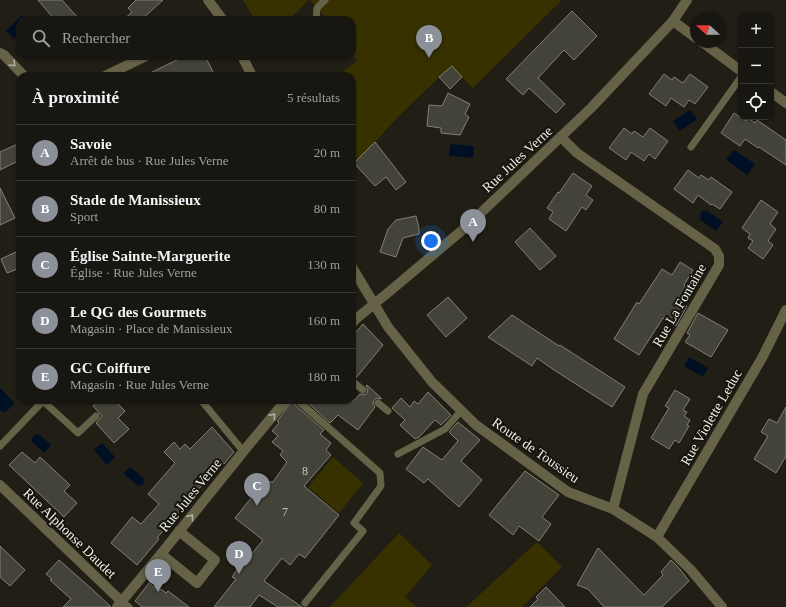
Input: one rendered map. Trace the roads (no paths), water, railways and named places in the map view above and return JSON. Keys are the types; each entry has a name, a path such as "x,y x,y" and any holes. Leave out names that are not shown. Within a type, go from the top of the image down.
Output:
{"street":[{"path":"208,0 219,16"},
{"name":"Rue Jules Verne","path":"356,319 466,227 561,137 591,108 673,21 688,0"},
{"path":"673,21 690,34"},
{"path":"710,48 738,69"},
{"path":"0,53 4,55 20,72"},
{"path":"113,72 138,60"},
{"path":"244,60 250,72"},
{"path":"774,94 786,103"},
{"name":"Rue La Fontaine","path":"561,137 577,153 714,249 719,256 719,265 643,394 613,509"},
{"name":"Route de Toussieu","path":"356,274 388,327 432,382 476,425 568,492 613,509 657,537 691,570 722,607"},
{"name":"Rue Violette Leduc","path":"657,537 758,364 786,310"},
{"name":"Rue Jules Verne","path":"122,605 179,531 283,404"},
{"name":"Rue Alphonse Daudet","path":"0,485 122,605"},
{"path":"161,554 197,583 216,560 179,531"}],"lane":[{"path":"317,16 318,8 325,0"},
{"path":"691,147 738,81"},
{"path":"356,384 363,390"},
{"path":"378,403 388,411"},
{"path":"0,446 39,404"},
{"path":"47,404 78,433 96,416"},
{"path":"204,404 243,451"},
{"path":"302,404 380,473 381,486 354,523 363,531 305,603"},
{"path":"398,454 445,429 461,411"}],"water":[{"path":"16,21 16,37 14,39 6,31"},
{"path":"690,110 697,119 680,131 673,121"},
{"path":"450,144 474,146 473,158 449,156"},
{"path":"734,150 755,164 747,175 726,160"},
{"path":"706,210 723,222 716,231 699,219 702,211"},
{"path":"689,357 708,368 703,377 684,366"},
{"path":"0,388 15,403 7,411 3,412 0,410"},
{"path":"39,434 51,445 44,453 32,442 33,436"},
{"path":"102,443 115,457 107,465 94,450"},
{"path":"130,467 144,479 143,485 138,486 123,473"}],"place":[{"name":"Stade de Manissieux","path":"429,58"},
{"name":"Savoie","path":"473,242"},
{"name":"Église Sainte-Marguerite","path":"257,506"},
{"name":"Le QG des Gourmets","path":"239,574"},
{"name":"GC Coiffure","path":"158,592"}]}
